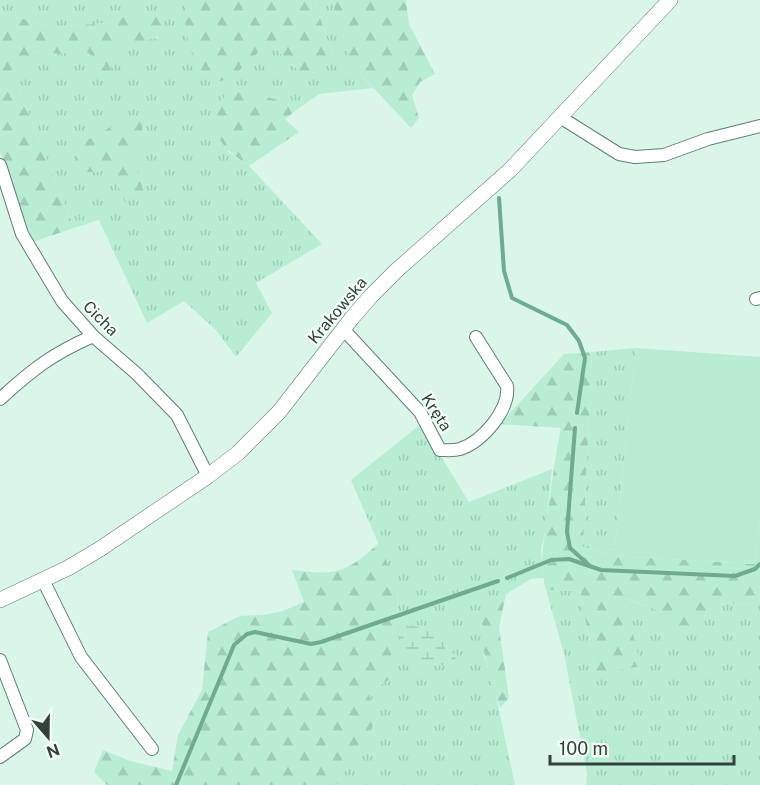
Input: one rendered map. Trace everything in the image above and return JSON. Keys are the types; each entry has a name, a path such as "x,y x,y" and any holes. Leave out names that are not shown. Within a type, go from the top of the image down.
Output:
{"street":[{"name":"Krakowska","path":"0,600 100,549 238,453 293,395 343,328 397,270 494,187 670,0"},
{"path":"560,117 619,154 635,157 664,155 708,139 760,126"},
{"name":"Cicha","path":"0,165 22,234 62,301 93,336 137,374 177,415 208,476"},
{"name":"Kręta","path":"343,328 420,411 440,450 462,448 473,442 500,416 508,394 507,386 476,337"},
{"path":"0,399 36,367 61,350 93,336"},
{"path":"43,580 81,657 152,749"},
{"path":"0,660 27,730 25,739 0,757"}],"green space":[{"path":"0,0 186,0 185,10 255,56 267,41 306,77 334,59 314,0 332,0 354,67 373,88 319,94 295,111 287,102 238,90 228,152 249,166 322,244 256,283 272,313 236,357 216,330 184,301 147,323 99,220 74,228 11,69 30,52 61,54 84,49 98,62 101,76 111,62 116,46 127,41 158,38 162,15 143,14 123,17 108,23 54,27 0,13"},
{"path":"186,0 314,0 334,59 306,77 267,41 255,56 232,77 212,84 198,66 189,45 185,23"},
{"path":"332,0 406,0 409,24 435,74 420,82 412,95 419,118 411,128 354,67"},
{"path":"0,13 54,27 108,23 123,17 162,14 165,32 148,40 116,46 109,78 101,76 98,62 84,49 61,54 31,52 31,66 11,69 74,228 33,242 0,152"},
{"path":"238,90 287,102 295,111 285,119 299,132 249,166 230,152 219,138 217,130 223,98"},
{"path":"130,116 142,119 142,140 133,155 144,193 125,202 110,166 98,172 80,172 75,163 77,146"},
{"path":"636,348 614,556 583,547 592,352"},
{"path":"636,348 760,357 760,517 754,564 614,556"},
{"path":"592,352 583,547 614,556 754,564 760,517 760,603 714,604 694,629 669,629 663,612 624,598 641,666 596,675 580,591 546,590 543,572 542,557 561,428 500,424 564,354"},
{"path":"421,424 469,502 552,469 546,527 541,550 543,578 531,579 506,594 484,656 494,686 515,785 336,785 377,719 368,691 391,679 391,640 397,612 398,589 351,480"},
{"path":"379,543 398,589 397,612 391,640 391,679 368,691 377,719 336,785 107,785 94,772 103,750 130,761 172,771 178,735 202,690 208,632 240,616 283,611 304,602 292,570 320,573 340,570 358,561"},
{"path":"546,590 580,591 596,675 623,598 663,612 704,617 714,604 760,603 760,785 586,785 587,773 564,654"},
{"path":"506,594 499,627 509,698 500,708 486,658 482,631 483,619 487,610"},
{"path":"408,624 444,629 448,635 443,658 454,653 457,657 448,666 413,664 398,636"}],"waterway":[{"path":"499,198 504,271 512,298 567,325 579,341 585,358 577,413"},
{"path":"575,428 567,532 570,548 590,566"},
{"path":"507,578 551,560 569,559 601,570 735,576 755,569 760,564"},
{"path":"176,785 234,645 247,634 255,632 311,644 321,642 498,581"}]}
